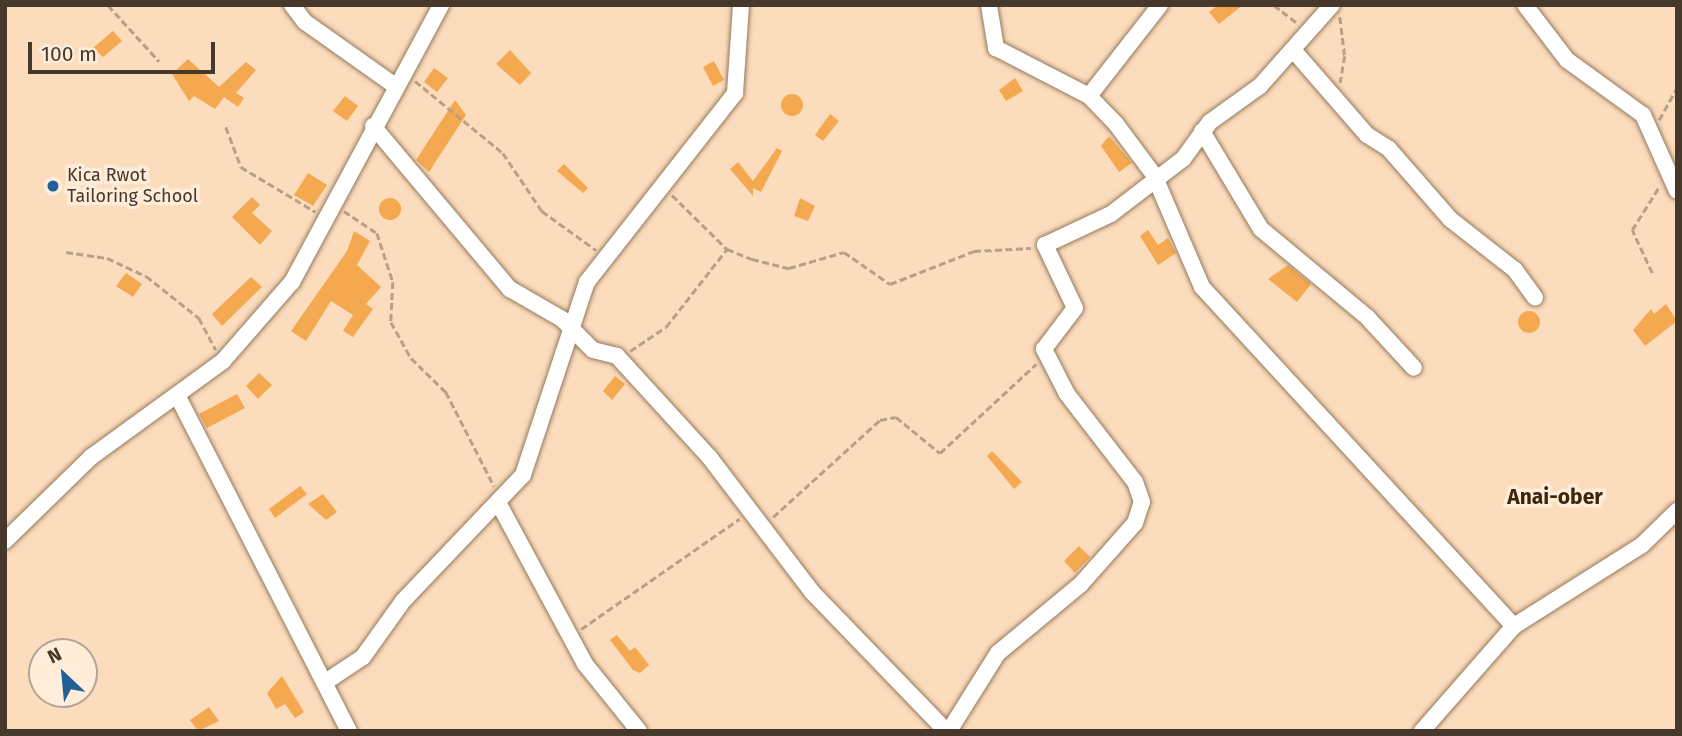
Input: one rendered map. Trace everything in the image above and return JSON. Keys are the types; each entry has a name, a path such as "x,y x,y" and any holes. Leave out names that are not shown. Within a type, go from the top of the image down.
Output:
{"street":[{"path":"292,5 305,22 399,79"},
{"path":"5,541 91,457 178,397 223,362 292,282 440,5"},
{"path":"327,681 363,657 403,601 500,506 523,475 587,282 660,182 735,93 741,5"},
{"path":"1089,96 1160,5"},
{"path":"1525,5 1567,60 1651,126 1677,191"},
{"path":"990,6 996,48 1007,58 1089,96 1154,175 1202,286 1514,626"},
{"path":"373,126 510,289 572,329 593,350 617,356 751,511 812,592 948,731 998,653 1081,584 1140,513 1135,482 1067,394 1044,349 1075,309 1045,245 1111,214 1154,175 1183,159 1202,131 1294,51 1306,29 1334,9"},
{"path":"1294,51 1450,219 1515,270 1535,298"},
{"path":"1202,131 1261,229 1367,317 1414,368"},
{"path":"178,397 327,681 349,731"},
{"path":"500,506 572,636 639,731"},
{"path":"1422,731 1514,626 1642,545 1677,512"}],"path":[{"path":"108,5 159,61"},
{"path":"1274,5 1306,29"},
{"path":"1334,9 1345,55 1336,99"},
{"path":"399,79 503,153 542,211 579,243 610,251"},
{"path":"1651,126 1677,88"},
{"path":"226,127 241,167 377,233 393,282 391,322 411,358 446,392 500,506"},
{"path":"1652,272 1632,230 1634,218 1670,174"},
{"path":"660,182 727,249 789,268 844,252 890,284 974,251 1014,253 1045,245"},
{"path":"617,356 654,339 727,249"},
{"path":"66,252 107,258 146,276 199,318 223,362"},
{"path":"762,525 887,417 896,417 932,451 949,449 1044,349"},
{"path":"572,636 751,511"}],"building":[{"path":"1218,5 1243,5 1219,24 1209,12"},
{"path":"113,31 122,41 103,57 93,48"},
{"path":"510,50 531,73 520,85 496,64"},
{"path":"188,59 219,87 246,62 256,70 236,93 244,98 238,107 224,97 215,109 194,96 189,101 172,74"},
{"path":"714,61 724,80 713,86 703,67"},
{"path":"434,68 448,78 437,92 424,82"},
{"path":"1015,78 1023,91 1006,101 999,90"},
{"path":"788,94 796,94 803,101 803,109 796,116 788,116 781,109 781,101"},
{"path":"345,96 358,106 347,121 333,111"},
{"path":"455,100 466,115 429,172 416,160"},
{"path":"830,114 839,121 823,141 815,135"},
{"path":"1109,136 1132,163 1119,172 1101,146"},
{"path":"777,148 782,151 761,192 753,188 753,196 730,169 738,162 753,181"},
{"path":"564,164 588,188 583,193 557,171"},
{"path":"308,173 327,185 313,206 294,195"},
{"path":"252,197 260,205 252,213 272,231 260,245 232,217"},
{"path":"386,198 394,198 401,205 401,213 394,220 386,220 379,213 379,205"},
{"path":"800,198 815,206 808,221 794,216"},
{"path":"1148,230 1158,245 1168,238 1176,253 1158,265 1140,236"},
{"path":"354,231 370,241 357,265 381,287 366,304 373,309 353,337 343,331 353,315 331,301 306,341 291,331 347,251"},
{"path":"1288,265 1311,284 1297,302 1268,279"},
{"path":"126,273 142,284 133,297 116,286"},
{"path":"251,277 262,287 222,326 212,314"},
{"path":"1666,304 1677,321 1645,346 1633,330 1651,309 1654,314"},
{"path":"1529,311 1537,314 1540,322 1537,330 1529,333 1521,330 1518,322 1521,314"},
{"path":"259,373 272,385 258,399 246,386"},
{"path":"615,376 625,384 612,400 603,391"},
{"path":"237,394 245,408 207,428 199,414"},
{"path":"992,451 1022,482 1014,489 987,456"},
{"path":"300,486 307,494 275,518 269,509"},
{"path":"323,494 337,512 326,520 308,504"},
{"path":"1079,546 1090,557 1075,573 1064,561"},
{"path":"617,635 630,651 635,647 649,665 640,673 633,670 610,640"},
{"path":"282,676 304,712 295,718 285,704 276,709 267,693"},
{"path":"209,707 219,721 198,731 190,720"}],"place":[{"name":"Kica Rwot Tailoring School","path":"53,186"}],"district":[{"name":"Anai-ober","path":"1555,497"}]}
